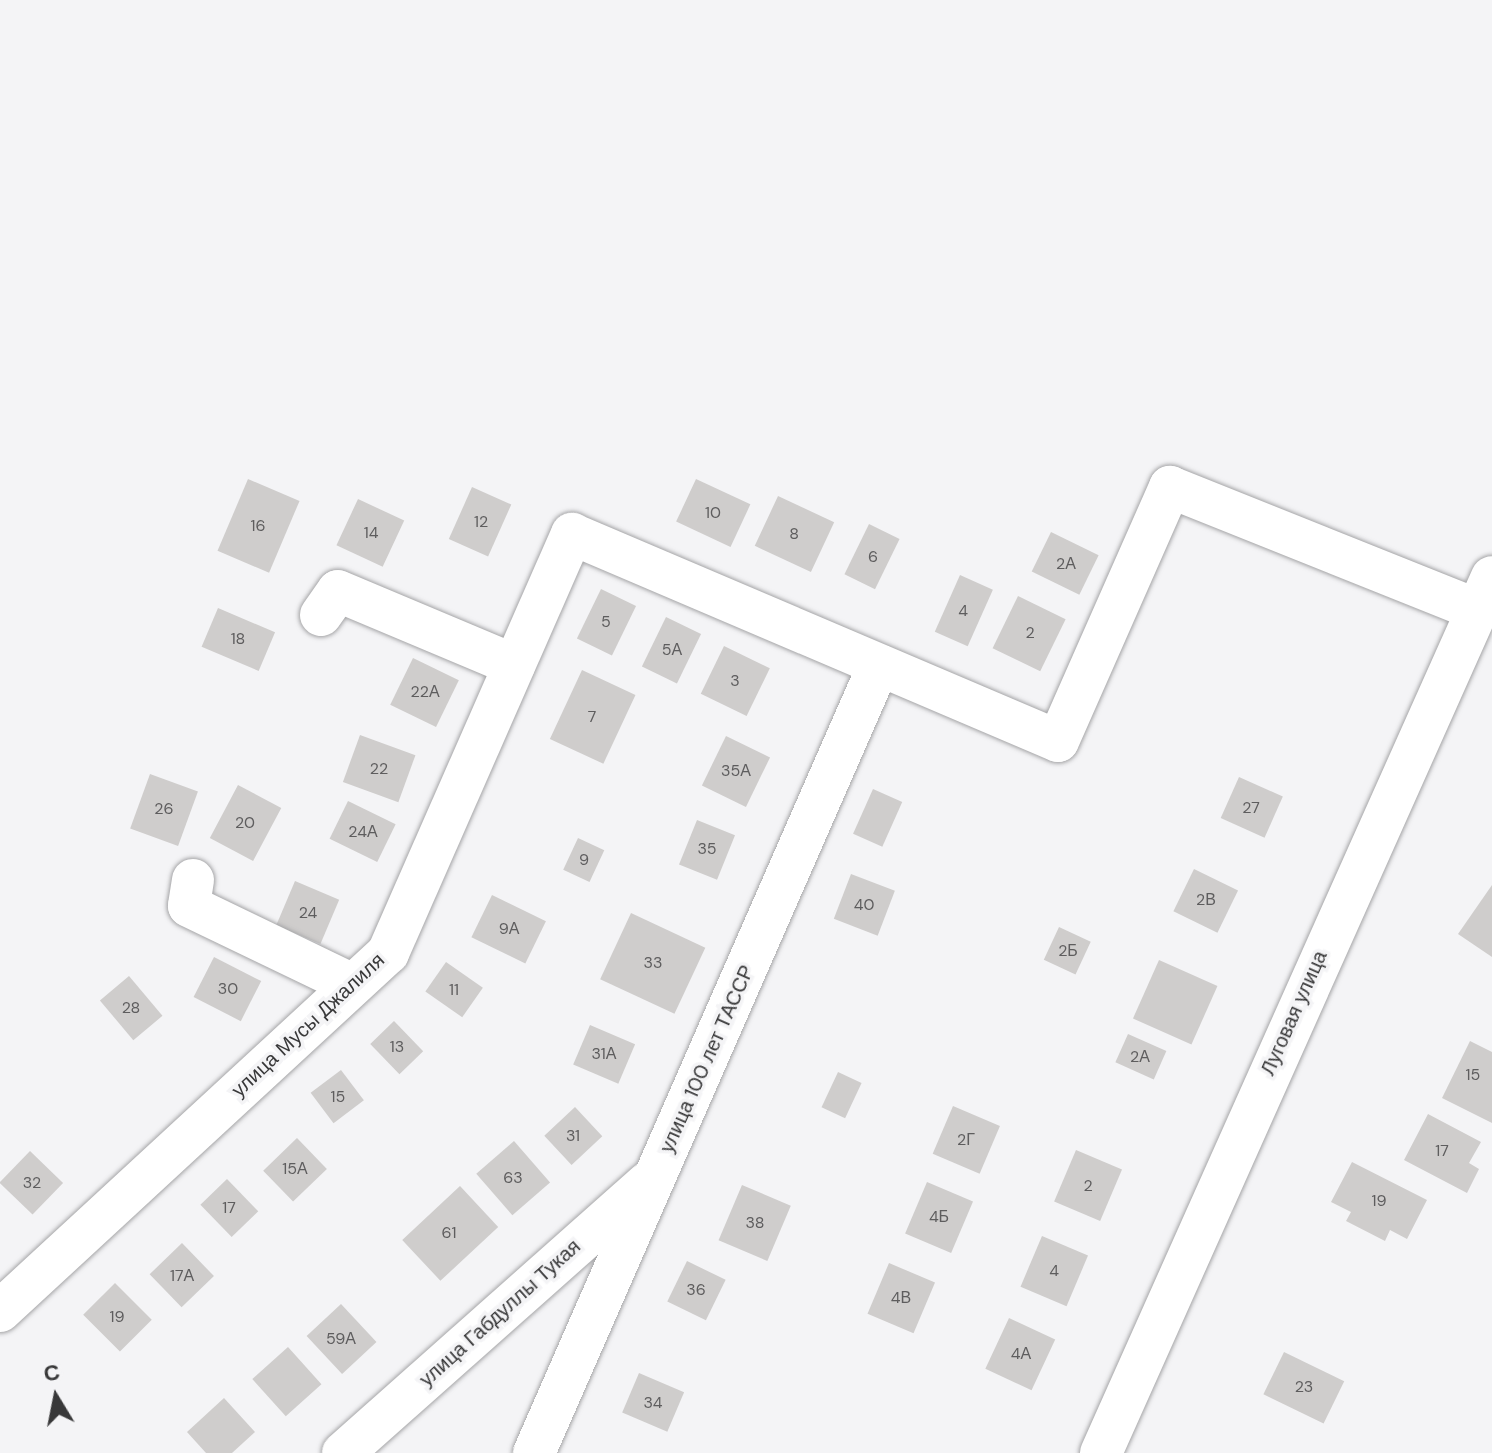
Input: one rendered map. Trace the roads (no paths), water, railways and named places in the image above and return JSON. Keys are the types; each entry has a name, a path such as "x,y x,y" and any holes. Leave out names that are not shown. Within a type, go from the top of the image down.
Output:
{"street":[{"path":"879,665 1058,741 1170,487 1483,608"},
{"name":"улица Мусы Джалиля","path":"0,1311 388,953 572,534 879,665"},
{"path":"321,615 338,591 514,665"},
{"name":"Луговая улица","path":"1101,1453 1483,608"},
{"name":"улица 100 лет ТАССР","path":"534,1453 879,665"},
{"path":"193,880 189,906 351,984"},
{"name":"улица Габдуллы Тукая","path":"343,1453 657,1174"}]}
